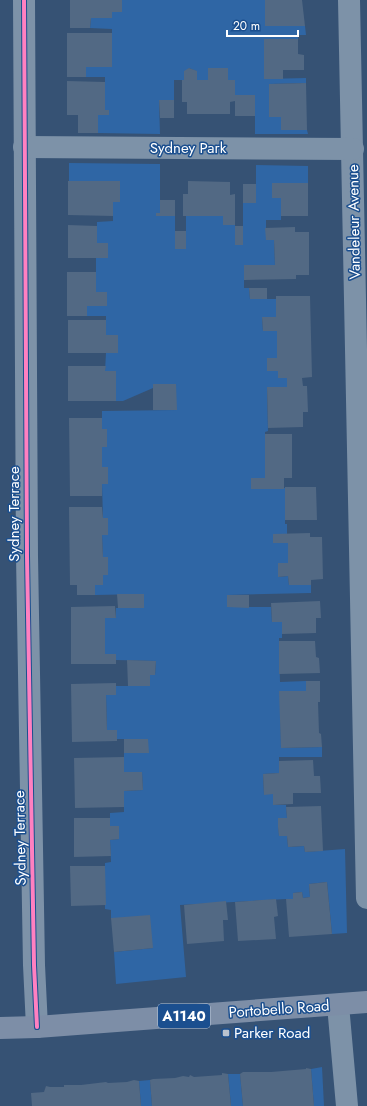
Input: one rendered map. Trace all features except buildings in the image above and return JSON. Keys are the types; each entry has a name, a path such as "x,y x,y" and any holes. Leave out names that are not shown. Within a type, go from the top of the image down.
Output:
{"main road":[{"name":"Portobello Road","path":"0,1028 37,1027 367,1002"}],"street":[{"name":"Sydney Terrace","path":"24,0 27,556 34,957 37,1027"},
{"name":"Vandeleur Avenue","path":"349,0 353,149 360,208 367,898"},
{"name":"Sydney Park","path":"24,148 353,149"},
{"path":"338,1005 347,1106"}],"shaded area":[{"path":"122,0 265,0 265,26 305,26 306,35 298,35 298,39 264,39 264,79 306,78 306,83 269,84 269,117 281,117 281,130 307,130 308,134 255,134 255,95 235,95 235,80 228,80 228,68 208,68 208,80 197,80 196,71 189,68 184,80 174,80 174,100 159,100 160,134 98,133 98,115 109,115 109,110 105,110 105,77 86,77 86,67 112,67 112,29 90,28 91,18 112,12 122,12"},
{"path":"69,163 160,164 160,213 156,213 156,216 175,216 175,249 186,248 186,216 223,216 223,225 235,225 235,244 243,244 243,203 256,203 256,165 308,166 308,183 272,183 272,198 281,198 281,220 266,220 266,240 274,240 275,265 244,265 244,288 249,288 250,299 276,299 276,317 262,317 263,331 277,331 277,358 267,358 267,371 278,371 278,378 287,378 287,387 267,387 268,431 265,432 265,478 251,478 251,488 285,488 285,524 287,524 287,534 273,534 274,543 288,543 288,563 278,563 279,577 288,576 289,585 311,585 311,593 228,595 227,607 271,607 272,622 282,622 282,638 279,638 280,682 306,681 306,691 280,691 281,748 322,747 322,757 279,757 279,773 263,774 264,794 273,794 273,805 286,805 287,818 278,818 279,836 287,836 288,847 304,846 305,852 345,849 347,933 332,934 327,882 309,884 310,897 303,898 302,892 293,893 293,899 180,905 186,977 116,984 114,952 153,948 111,918 111,910 105,909 105,863 111,862 110,840 119,839 119,827 110,826 110,813 124,812 124,791 143,790 142,772 124,772 124,753 148,753 148,739 117,739 117,730 107,730 106,695 116,695 116,686 150,686 150,675 155,675 156,661 116,660 105,654 105,618 116,618 116,608 144,608 143,594 95,595 95,585 103,557 102,535 108,535 108,527 103,518 102,484 108,484 102,467 102,447 107,447 106,429 102,429 102,411 176,410 176,384 153,384 153,388 123,401 116,401 116,371 105,371 106,353 118,353 118,335 106,335 106,316 87,316 87,306 107,306 107,292 96,292 96,258 108,258 108,243 97,243 97,222 113,221 113,202 120,202 120,182 69,181"},
{"path":"322,1067 324,1106 314,1106 311,1069"},
{"path":"228,1074 240,1074 243,1106 231,1106"},
{"path":"150,1080 152,1106 141,1106 139,1081"}],"cycle path":[{"path":"24,0 27,556 34,965 37,1027"}],"place":[{"name":"Parker Road","path":"226,1033"}]}
